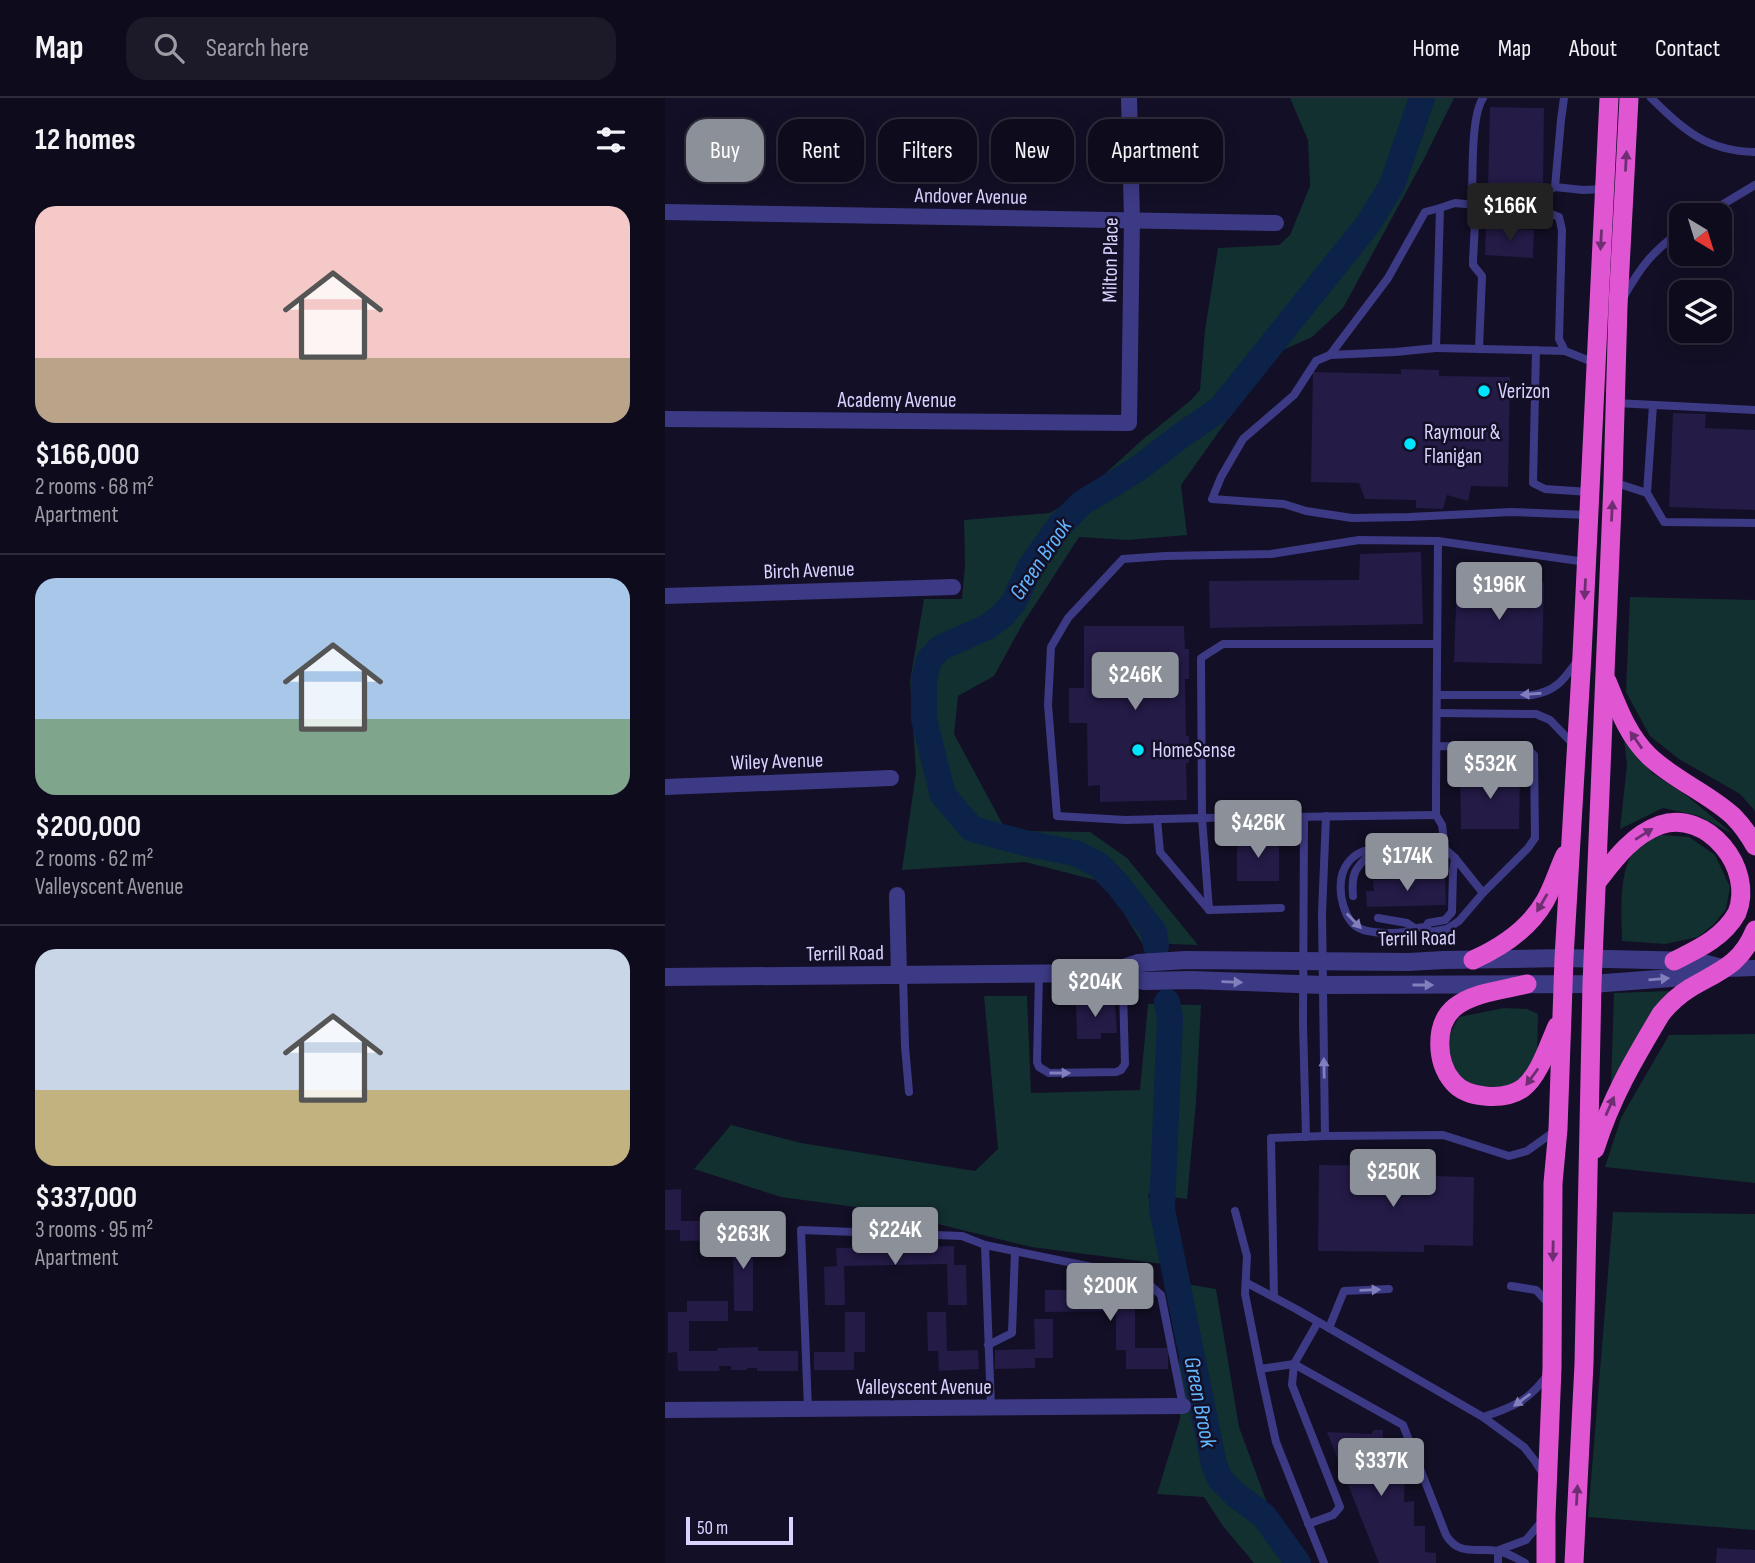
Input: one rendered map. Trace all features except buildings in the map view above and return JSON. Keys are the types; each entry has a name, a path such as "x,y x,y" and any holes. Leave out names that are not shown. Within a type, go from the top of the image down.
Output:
{"highway":[{"path":"1546,1563 1552,1368 1553,1183 1609,98"},
{"path":"1574,1563 1584,1364 1593,984 1618,306 1629,98"},
{"path":"1605,677 1623,720 1650,757 1732,815 1755,846"},
{"path":"1597,882 1630,844 1662,824 1692,824 1708,831 1720,841 1737,865 1743,892 1740,905 1728,926 1718,936 1674,961"},
{"path":"1473,960 1501,947 1535,916 1545,900 1570,841"},
{"path":"1589,1170 1614,1096 1661,1014 1688,989 1726,969 1747,946 1755,930"},
{"path":"1527,984 1470,998 1450,1012 1442,1031 1440,1053 1454,1083 1478,1096 1499,1096 1523,1088 1535,1074 1561,1016"}],"street":[{"name":"Milton Place","path":"1129,98 1132,220 1129,423"},
{"name":"Andover Avenue","path":"665,212 1276,223"},
{"name":"Academy Avenue","path":"665,419 1129,423"},
{"name":"Birch Avenue","path":"665,596 953,587"},
{"name":"Wiley Avenue","path":"665,787 891,778"},
{"path":"897,895 901,975"},
{"name":"Terrill Road","path":"1109,973 1138,963 1185,960 1408,962 1564,958 1695,961 1726,969"},
{"name":"Terrill Road","path":"665,978 1109,973 1144,981 1303,985 1563,985 1697,976 1726,969 1755,968"},
{"name":"Valleyscent Avenue","path":"665,1410 1183,1406"}],"lane":[{"path":"1483,98 1478,106 1472,194 1535,198 1555,187 1604,189"},
{"path":"1555,187 1565,98"},
{"path":"1651,98 1679,124 1710,144 1730,150 1755,152"},
{"path":"1726,203 1755,186"},
{"path":"1330,355 1388,278 1425,212 1455,203 1546,212 1559,217 1562,230 1559,339 1565,351"},
{"path":"1476,205 1472,260 1482,276 1479,349"},
{"path":"1436,348 1440,208"},
{"path":"1618,306 1644,264 1669,241"},
{"path":"1588,516 1511,512 1352,518 1306,511 1284,504 1212,499 1221,477 1243,439 1294,395 1316,361 1330,355 1436,348 1565,351 1595,363"},
{"path":"1536,351 1533,483 1545,489 1589,492"},
{"path":"1615,404 1755,410"},
{"path":"1653,405 1647,493 1664,522 1755,523"},
{"path":"1613,482 1647,493"},
{"path":"1436,815 1125,820 1057,816 1048,705 1051,647 1068,618 1123,559 1271,554 1359,540 1438,541 1586,562"},
{"path":"1438,541 1436,815 1443,825 1444,849"},
{"path":"1209,910 1202,818 1201,658 1223,644 1437,644"},
{"path":"1437,695 1543,694 1560,683 1582,655"},
{"path":"1437,713 1536,714 1550,720 1576,747"},
{"path":"1426,927 1430,932 1447,929 1459,921 1535,838 1534,755 1526,748 1437,746"},
{"path":"1325,1136 1322,914 1326,816"},
{"path":"1304,817 1306,1137"},
{"path":"1157,819 1160,852 1209,910"},
{"path":"1413,927 1406,932 1365,931 1355,927 1342,899 1342,873 1352,858 1364,851 1372,853 1444,849 1455,858 1483,893"},
{"path":"1353,896 1352,879 1356,869 1372,853"},
{"path":"1426,927 1428,923 1445,920 1452,912 1455,858"},
{"path":"1209,910 1281,908"},
{"path":"1378,918 1407,923 1413,927 1426,927"},
{"path":"1039,973 1037,1062 1039,1067 1049,1073 1116,1072 1125,1064 1123,989 1109,973"},
{"path":"901,975 909,1092"},
{"path":"1274,1297 1272,1138 1443,1135 1509,1156 1535,1146 1557,1129"},
{"path":"1235,1211 1247,1256 1245,1294 1276,1442 1324,1563"},
{"path":"808,1409 801,1230 962,1236 985,1245 1141,1277 1161,1295 1183,1406"},
{"path":"985,1245 991,1408"},
{"path":"988,1345 1012,1333 1014,1251"},
{"path":"1247,1283 1483,1418 1524,1447 1548,1482"},
{"path":"1511,1286 1536,1290 1552,1307"},
{"path":"1329,1328 1343,1290 1389,1289"},
{"path":"1308,1524 1333,1515 1340,1507 1292,1385 1294,1364 1318,1322"},
{"path":"1260,1369 1294,1364 1403,1425 1451,1543 1463,1549 1498,1551 1513,1555 1525,1563"},
{"path":"1483,1418 1520,1402 1538,1388 1552,1368"},
{"path":"1498,1551 1526,1540 1546,1516"},
{"path":"1498,1551 1498,1563"}],"green space":[{"path":"1290,98 1454,98 1343,308 1312,337 1274,354 1181,485 1187,535 1127,540 1079,537 1022,625 994,676 958,696 954,734 1003,825 1024,831 1090,832 1127,858 1198,945 1142,943 1112,894 1095,880 1025,862 902,870 916,772 910,681 924,599 962,599 965,565 964,520 1050,513 1086,491 1200,390 1205,330 1218,248 1279,245 1290,235 1310,186 1308,140"},
{"path":"1630,597 1755,600 1755,811 1740,794 1679,759 1650,736 1626,692"},
{"path":"1624,739 1652,773 1687,796 1733,834 1699,816 1663,808 1620,829 1627,765"},
{"path":"1662,835 1689,837 1715,855 1730,887 1726,909 1714,924 1698,937 1665,944 1622,941 1621,905 1626,868 1639,845"},
{"path":"1671,991 1611,1086 1614,993"},
{"path":"984,996 1027,996 1031,1093 1140,1090 1148,1004 1201,1005 1187,1199 1148,1194 1163,1264 1031,1247 885,1211 781,1197 694,1169 731,1125 801,1143 975,1171 998,1149"},
{"path":"1504,1008 1527,1009 1538,1014 1537,1058 1528,1074 1510,1086 1476,1088 1461,1078 1449,1057 1449,1036 1459,1017"},
{"path":"1755,1034 1755,1183 1605,1167 1621,1118 1669,1035"},
{"path":"1613,1212 1755,1214 1755,1530 1588,1517"},
{"path":"1169,1281 1216,1289 1239,1427 1267,1503 1293,1539 1303,1563 1254,1563 1223,1526 1204,1497 1157,1494 1180,1419 1179,1351"}],"waterway":[{"name":"Green Brook","path":"1156,946 1154,932 1119,886 1099,865 1075,853 972,829 943,795 924,719 924,680 929,660 940,648 987,627 1002,616 1014,602 1030,567 1060,525 1082,503 1136,470 1220,409 1368,224 1392,185 1422,98"},
{"name":"Green Brook","path":"1167,1002 1170,1018 1162,1209 1214,1464 1220,1479 1264,1516 1298,1563"}],"place":[{"name":"Verizon","path":"1484,391"},
{"name":"Raymour & Flanigan","path":"1410,444"},
{"name":"HomeSense","path":"1138,750"}]}
